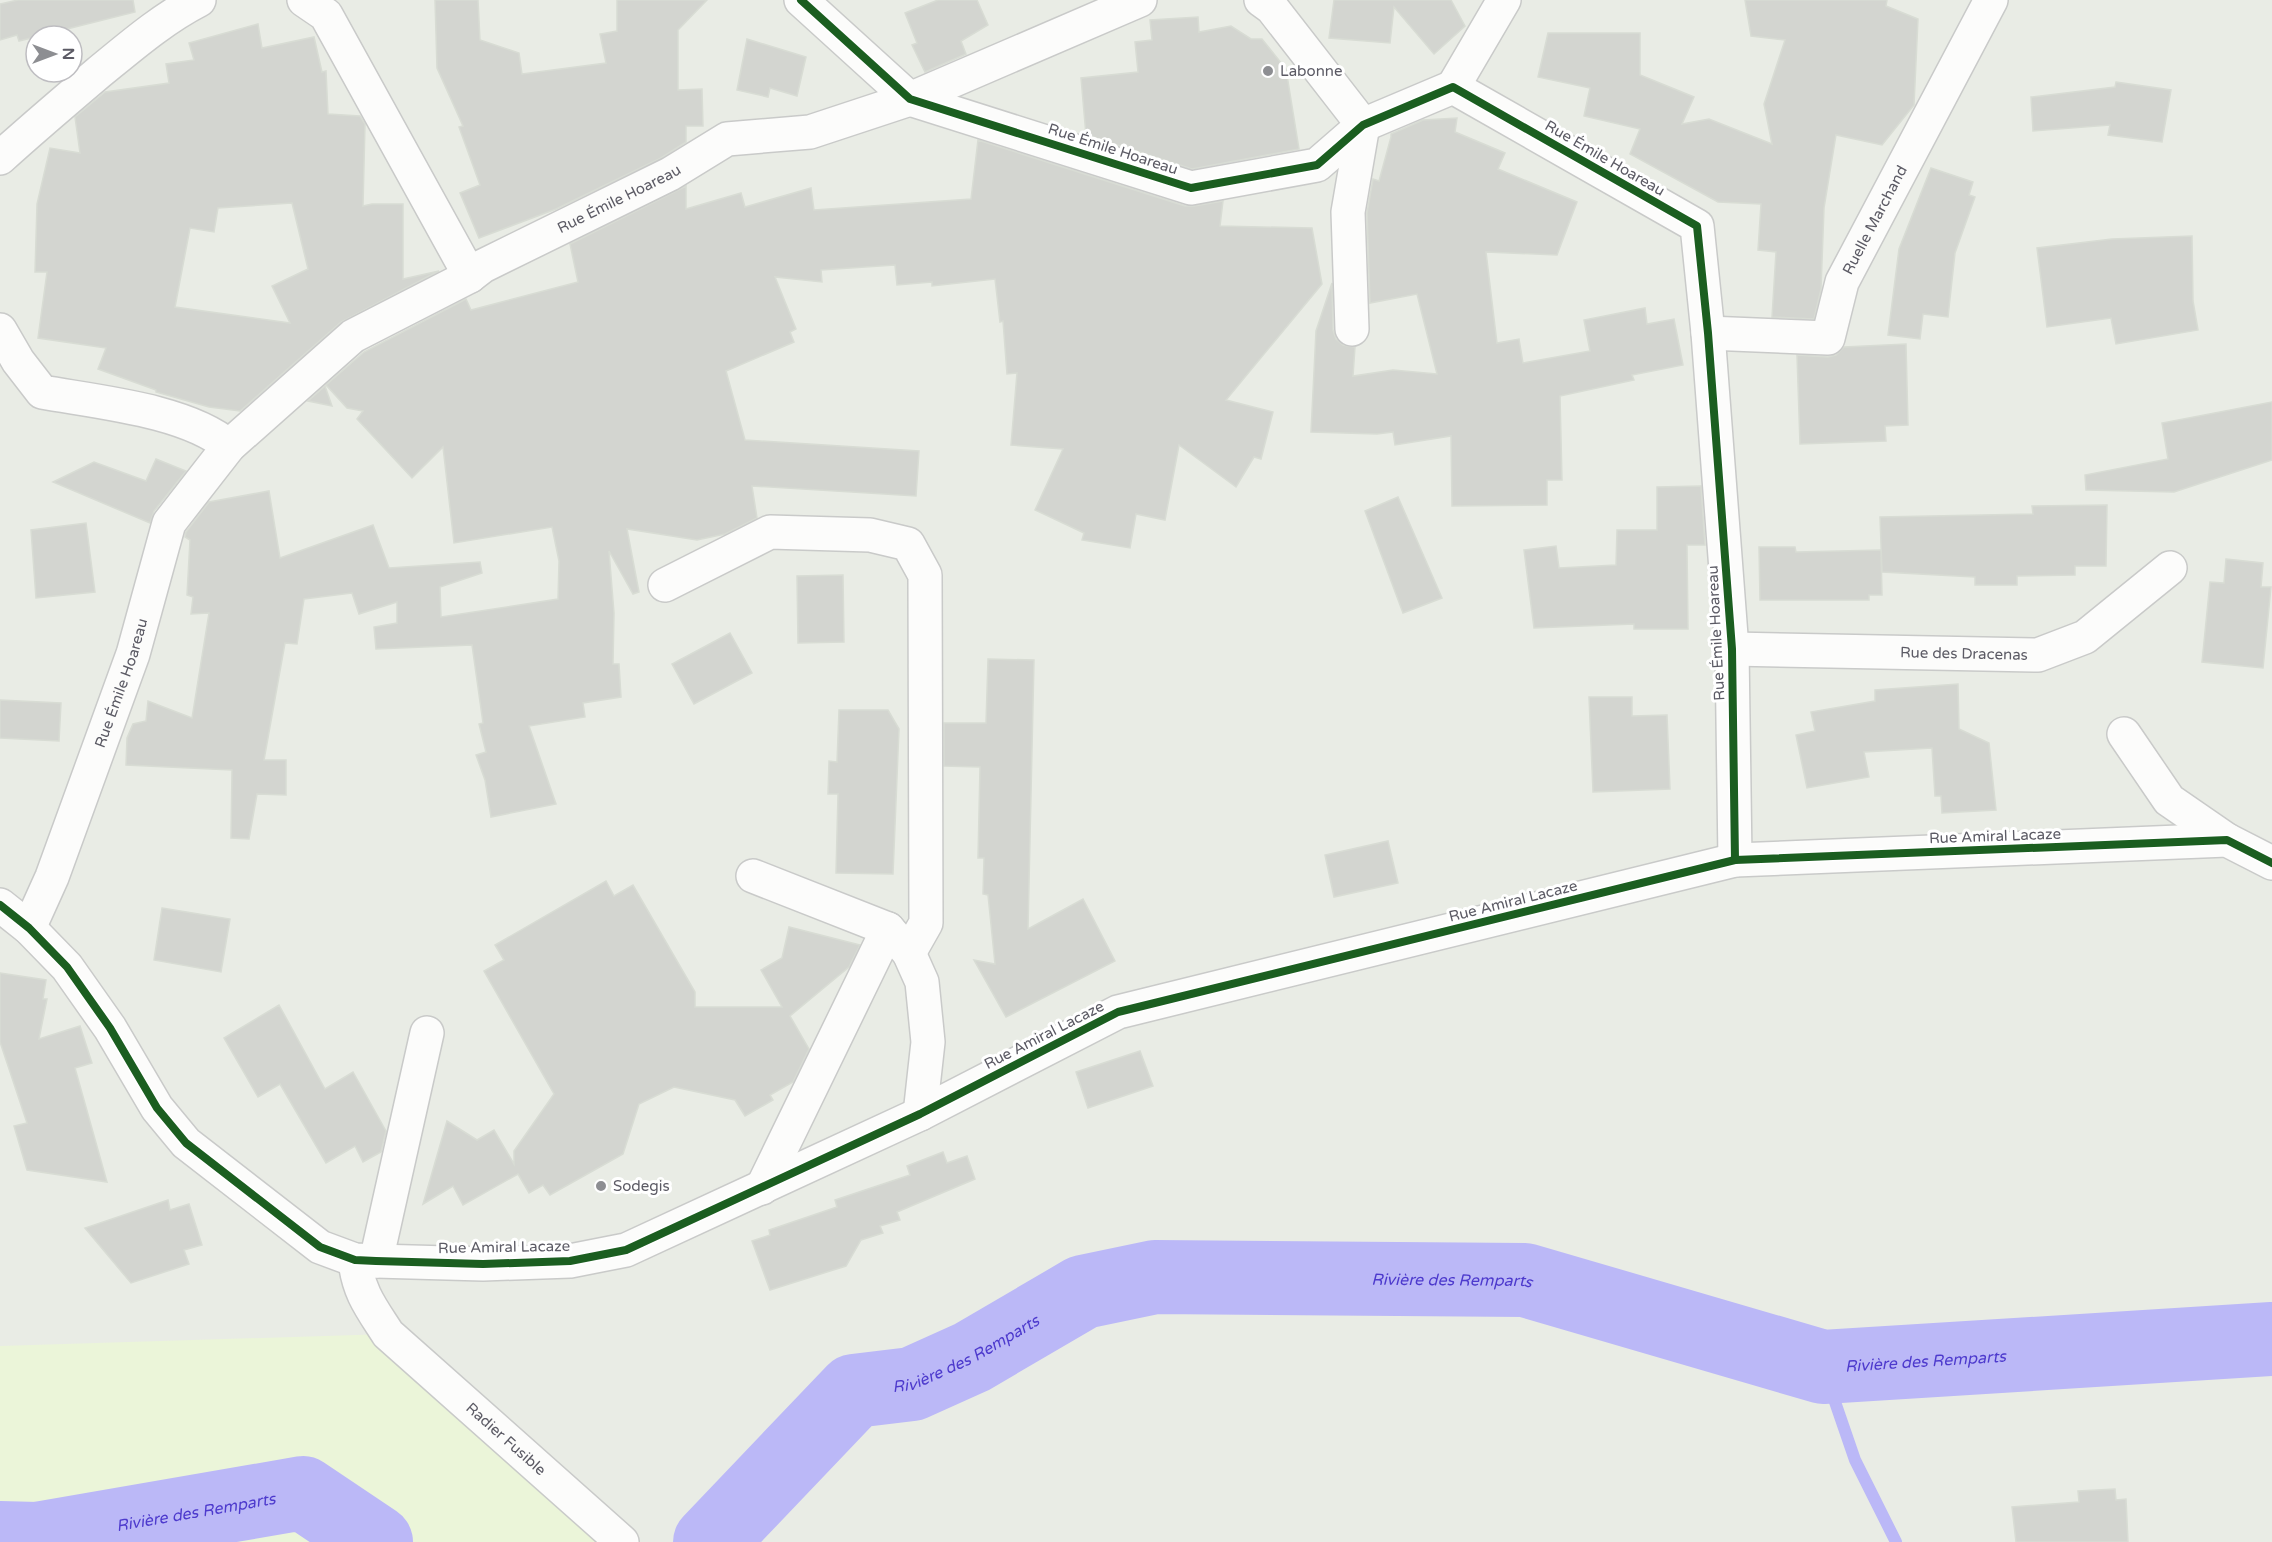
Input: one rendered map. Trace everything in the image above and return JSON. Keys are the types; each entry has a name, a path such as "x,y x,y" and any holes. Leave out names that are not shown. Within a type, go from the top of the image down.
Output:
{"street":[{"path":"0,158 117,57 174,13 199,0"},
{"path":"304,0 326,15 470,276"},
{"path":"801,0 910,99"},
{"name":"Rue Émile Hoareau","path":"29,928 52,877 133,654 169,523 228,446 353,336 470,276 483,266 670,174 727,139 810,132 910,99 1140,0"},
{"path":"1262,0 1272,8 1363,125 1348,212 1352,329"},
{"path":"1453,87 1504,0"},
{"name":"Ruelle Marchand","path":"1708,333 1828,338 1842,282 1991,0"},
{"name":"Rue Émile Hoareau","path":"910,99 1191,188 1317,165 1363,125 1453,87 1697,226 1708,333 1732,649 1735,860"},
{"path":"0,330 18,361 42,392 174,418 215,435 228,446"},
{"path":"664,585 770,532 870,535 908,544 925,575 926,923 898,941 762,1188"},
{"name":"Rue des Dracenas","path":"1732,649 2038,656 2085,637 2170,568"},
{"path":"2124,734 2169,800 2227,840"},
{"name":"Rue Amiral Lacaze","path":"0,905 29,928 67,967 110,1028 157,1108 186,1143 320,1246 366,1260 483,1264 570,1261 626,1250 920,1114 1118,1012 1735,860 2227,840 2272,863"},
{"path":"753,876 898,941 922,982 928,1042 920,1114"},
{"path":"366,1260 427,1033"},
{"name":"Radier Fusible","path":"366,1260 357,1277 363,1295 390,1336 622,1542"}],"sand":[{"path":"388,1334 622,1542 0,1542 0,1346"}],"building":[{"path":"18,0 133,0 135,12 84,25 24,24 24,40 19,41 17,35 0,40 0,4"},
{"path":"435,0 478,0 480,40 519,53 522,74 606,63 600,34 617,31 617,0 707,0 678,30 678,90 702,89 703,126 686,126 686,142 661,158 556,209 479,238 460,193 480,185 459,127 463,126 437,68"},
{"path":"938,0 977,0 988,25 961,41 966,54 925,72 912,45 917,43 905,13"},
{"path":"1334,0 1451,0 1465,26 1434,54 1394,7 1390,43 1329,38"},
{"path":"1745,0 1887,0 1886,6 1918,19 1914,105 1882,145 1836,135 1824,208 1821,289 1814,319 1772,317 1776,252 1758,250 1761,204 1718,202 1630,154 1640,129 1584,116 1590,88 1538,77 1548,33 1640,33 1640,75 1694,97 1682,124 1709,119 1772,144 1764,104 1785,40 1751,36"},
{"path":"1198,17 1199,32 1231,26 1251,39 1262,39 1286,69 1299,149 1192,169 1086,135 1081,78 1138,72 1135,42 1152,40 1150,20"},
{"path":"258,24 262,48 314,37 322,72 326,71 328,114 360,116 365,124 363,206 403,204 403,279 439,271 341,322 240,411 209,407 156,392 156,390 98,369 106,348 38,338 47,272 35,272 37,204 50,148 80,153 75,117 105,92 169,83 166,64 194,60 189,43","holes":["292,203 308,269 272,286 290,323 175,307 190,228 214,232 218,208"]},
{"path":"747,39 806,57 797,96 770,88 768,97 737,90"},
{"path":"2116,82 2171,90 2162,142 2108,135 2110,125 2033,131 2031,97 2115,87"},
{"path":"1457,118 1455,132 1505,153 1498,169 1577,202 1557,255 1486,252 1497,343 1519,339 1523,363 1590,351 1584,320 1645,308 1647,324 1674,319 1683,365 1632,375 1634,380 1560,396 1562,480 1547,480 1547,505 1452,506 1451,436 1395,445 1393,432 1377,434 1311,432 1316,331 1332,283 1333,330 1336,339 1343,345 1355,347 1353,376 1393,370 1437,374 1417,294 1370,303 1367,213 1373,179 1379,181 1391,134 1423,120"},
{"path":"978,140 1185,206 1223,201 1220,226 1312,228 1322,284 1226,400 1273,412 1261,459 1254,457 1236,487 1179,445 1165,520 1136,514 1130,548 1082,540 1084,533 1035,510 1063,449 1011,445 1017,373 1007,374 1003,321 1000,322 995,279 932,286 932,282 897,285 895,265 821,270 822,282 775,277 796,329 790,332 794,342 726,371 745,440 919,451 916,496 752,486 757,518 725,534 697,540 627,529 639,592 633,594 609,551 614,613 613,664 619,664 621,697 583,703 585,717 529,726 556,804 491,817 485,780 476,755 486,752 479,724 483,723 472,645 376,649 374,627 397,623 397,602 359,614 352,593 304,599 297,644 285,643 264,760 286,760 286,795 257,794 249,839 231,838 232,770 126,765 127,738 133,724 146,721 148,701 192,718 209,613 191,614 193,597 187,595 190,540 185,537 186,532 209,502 269,491 280,558 373,525 389,568 480,562 482,573 440,587 441,617 558,599 559,561 552,527 454,543 443,447 412,478 357,419 363,411 347,408 326,385 364,352 466,299 471,310 578,282 570,244 686,186 686,209 741,193 745,207 811,188 814,210 971,199"},
{"path":"1931,168 1973,182 1969,195 1975,197 1955,253 1948,317 1923,314 1920,339 1888,335 1899,249"},
{"path":"2192,236 2193,301 2198,330 2116,344 2111,318 2047,327 2037,248 2112,239"},
{"path":"1906,344 1908,425 1885,426 1886,441 1800,444 1797,355 1828,357 1836,355 1844,347"},
{"path":"325,386 332,406 308,401"},
{"path":"2272,402 2272,460 2174,492 2086,490 2085,475 2168,459 2162,423"},
{"path":"156,459 186,471 154,511 150,523 53,482 94,462 146,481"},
{"path":"1701,486 1705,545 1687,545 1688,629 1634,629 1634,624 1534,628 1524,550 1556,546 1559,568 1616,565 1617,530 1657,530 1657,487"},
{"path":"1398,497 1442,598 1403,613 1365,511"},
{"path":"2107,505 2106,566 2075,566 2075,575 2017,576 2017,585 1975,585 1975,577 1882,572 1880,517 2033,514 2032,506"},
{"path":"86,523 95,592 36,598 31,530"},
{"path":"1759,547 1795,547 1796,552 1881,550 1882,595 1869,595 1869,600 1760,600"},
{"path":"2226,559 2263,563 2261,587 2271,587 2263,668 2202,662 2210,582 2224,583"},
{"path":"843,575 844,642 798,643 797,576"},
{"path":"730,633 752,673 694,704 672,664"},
{"path":"988,659 1034,660 1028,929 1083,899 1115,961 1006,1017 974,960 995,964 988,895 983,894 984,858 978,858 980,767 944,766 944,723 986,723"},
{"path":"1958,684 1959,729 1989,743 1996,810 1942,813 1941,796 1935,796 1932,748 1864,752 1869,777 1807,788 1796,735 1815,731 1811,712 1875,701 1875,690"},
{"path":"1589,697 1632,697 1632,716 1667,715 1670,789 1593,792"},
{"path":"0,700 61,703 59,741 0,738"},
{"path":"839,710 888,710 899,729 893,874 836,873 838,794 828,794 829,761 837,762"},
{"path":"1388,841 1398,883 1334,897 1325,855"},
{"path":"606,881 614,896 633,885 695,992 695,1007 782,1007 761,970 782,958 789,927 860,945 849,967 790,1016 809,1049 793,1082 770,1095 773,1100 745,1116 735,1100 674,1087 639,1104 623,1154 550,1195 543,1185 529,1193 518,1174 463,1205 453,1186 423,1204 447,1121 477,1140 494,1130 514,1164 514,1151 554,1094 484,971 504,960 495,945"},
{"path":"162,908 230,919 221,972 154,960"},
{"path":"0,973 46,980 43,999 47,999 39,1039 80,1026 92,1063 75,1068 107,1182 27,1170 14,1126 27,1123 0,1042"},
{"path":"279,1005 325,1089 353,1072 386,1131 381,1152 363,1162 355,1146 326,1163 280,1084 258,1097 224,1038"},
{"path":"1140,1051 1153,1086 1088,1108 1076,1072"},
{"path":"943,1152 947,1163 967,1156 975,1179 897,1212 900,1220 880,1226 883,1233 861,1240 846,1266 770,1290 752,1241 770,1235 769,1230 837,1207 835,1200 910,1175 907,1166"},
{"path":"168,1200 170,1210 189,1204 202,1245 184,1250 189,1264 131,1283 85,1228"},
{"path":"2115,1489 2116,1500 2126,1499 2128,1542 2016,1542 2012,1507 2079,1502 2078,1491"}],"waterway":[{"name":"Rivière des Remparts","path":"710,1542 854,1391 912,1384 972,1357 1083,1292 1155,1277 1525,1280 1823,1367 2272,1339"},
{"path":"1823,1367 1855,1460 1896,1542"},
{"name":"Rivière des Remparts","path":"0,1538 37,1539 303,1493 376,1542"}],"cycle path":[{"path":"801,0 910,99 1191,188 1317,165 1363,125 1453,87 1697,226 1708,333 1732,649 1735,860"},
{"path":"0,905 29,928 67,967 110,1028 157,1108 186,1143 320,1247 355,1260 483,1264 570,1261 626,1250 920,1114 1118,1012 1735,860 2227,840 2272,863"}],"place":[{"name":"Labonne","path":"1268,71"},
{"name":"Sodegis","path":"601,1186"}]}
